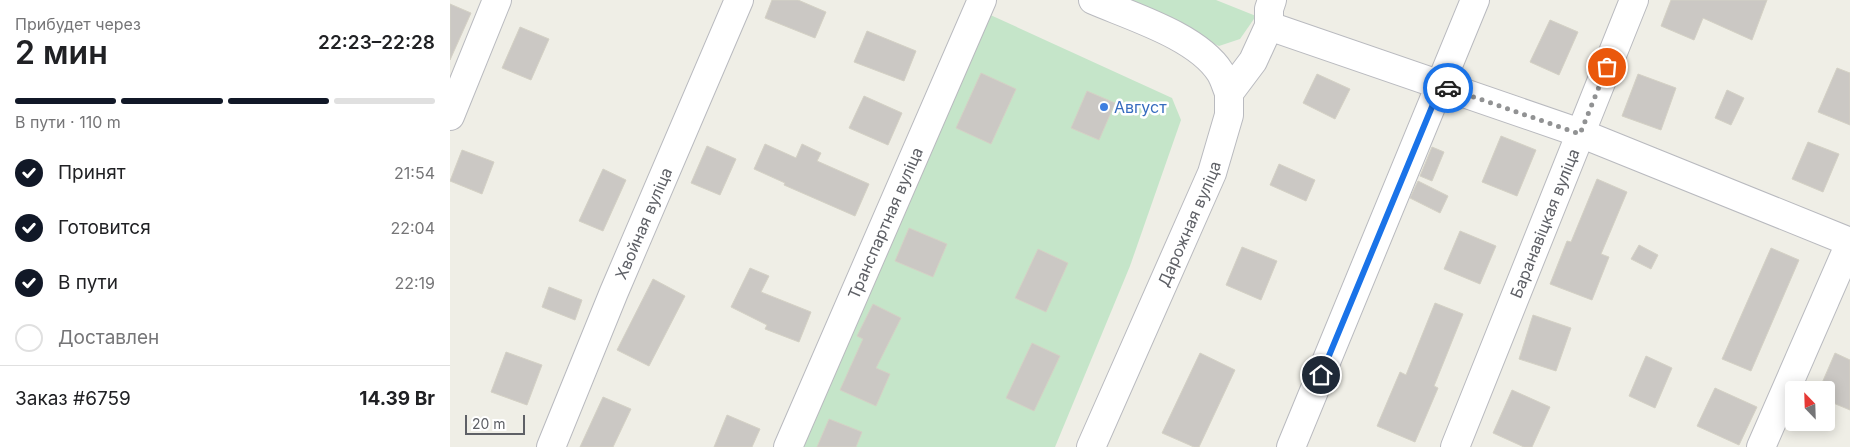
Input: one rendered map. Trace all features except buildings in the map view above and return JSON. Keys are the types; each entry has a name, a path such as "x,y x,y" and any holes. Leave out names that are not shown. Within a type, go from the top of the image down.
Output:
{"street":[{"path":"450,116 497,0"},
{"name":"Хвойная вуліца","path":"551,447 614,292 739,0"},
{"name":"Транспартная вуліца","path":"788,447 982,0"},
{"path":"1093,0 1183,40 1207,57 1220,72 1229,93 1253,61 1270,13 1441,85 1580,134 1850,243 1761,447"},
{"path":"1291,447 1475,0"},
{"name":"Баранавіцкая вуліца","path":"1455,447 1634,0"},
{"name":"Дарожная вуліца","path":"1091,447 1212,172 1229,114 1229,93"}],"green space":[{"path":"1117,0 1216,0 1256,16 1240,39 1219,46"},
{"path":"986,13 1172,98 1181,120 1130,266 1055,447 802,447"}],"way so far":[{"path":"1448,88 1580,134 1607,67"}],"place":[{"name":"Август","path":"1104,107"}],"route":[{"path":"1321,375 1441,85 1448,88"}]}
